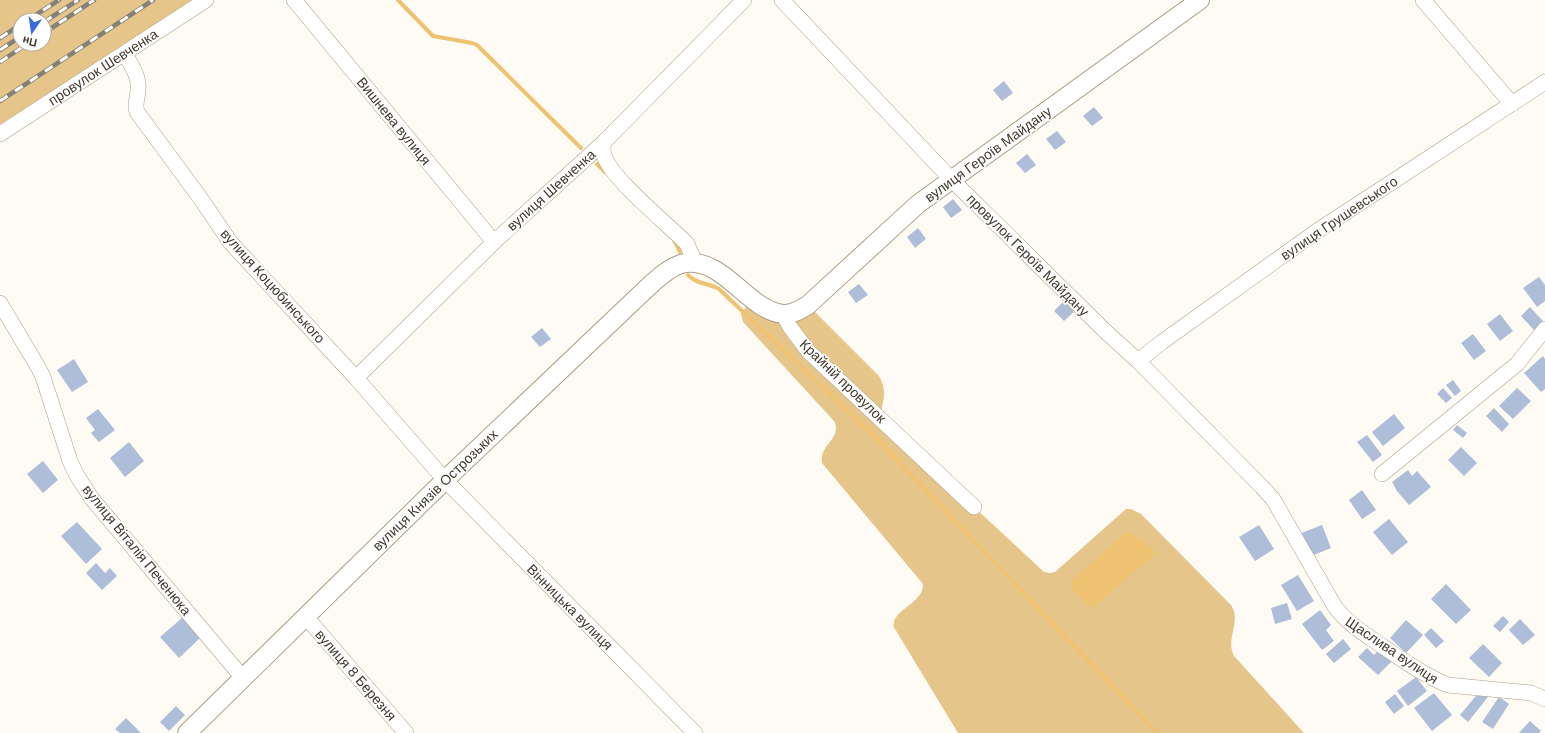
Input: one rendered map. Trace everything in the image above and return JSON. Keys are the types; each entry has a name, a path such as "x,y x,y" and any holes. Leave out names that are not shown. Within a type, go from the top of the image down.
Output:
{"street":[{"name":"провулок Шевченка","path":"0,134 206,0"},
{"name":"Вишнева вулиця","path":"294,0 494,242"},
{"name":"вулиця Шевченка","path":"356,378 494,242 603,143 744,0"},
{"name":"провулок Героїв Майдану","path":"782,0 951,179 1138,362 1262,487"},
{"name":"вулиця Героїв Майдану","path":"783,314 796,312 808,305 918,204 1200,0"},
{"path":"1423,0 1512,104"},
{"name":"вулиця Коцюбинського","path":"124,54 138,79 138,91 135,105 137,112 201,199 230,242 356,378 445,480"},
{"name":"вулиця Грушевського","path":"1138,362 1162,342 1317,231 1545,82"},
{"path":"603,143 604,155 611,169 626,186 687,244 694,263 713,269 759,303 772,311 783,314"},
{"name":"вулиця Князів Острозьких","path":"187,733 445,480 646,288 668,271 681,264 694,263"},
{"name":"вулиця Віталія Печенюка","path":"2,313 33,356 43,377 70,461 82,484 92,499 243,678"},
{"name":"Крайній провулок","path":"783,314 790,327 808,351 974,507"},
{"path":"1382,474 1517,364 1545,329"},
{"name":"Вінницька вулиця","path":"445,480 695,733"},
{"name":"Щаслива вулиця","path":"1262,487 1273,499 1335,608 1353,626 1436,681 1448,685 1532,693 1545,699"},
{"name":"вулиця 8 Березня","path":"306,617 406,733"}],"shaded area":[{"path":"0,0 206,0 0,134"},
{"path":"753,298 772,311 808,305 879,376 884,390 881,412 974,507 1044,572 1055,572 1126,509 1131,509 1141,514 1231,605 1235,617 1231,643 1234,656 1304,733 958,733 894,626 896,618 899,614 919,596 923,584 822,463 824,451 836,432 834,421 743,322 741,314"},
{"path":"1128,532 1132,533 1153,549 1155,552 1154,555 1092,607 1072,589 1072,580"}],"building":[{"path":"1004,81 1013,93 1002,101 993,90"},
{"path":"1094,107 1103,118 1092,126 1083,116"},
{"path":"1057,131 1066,142 1055,150 1046,139"},
{"path":"1027,154 1036,165 1025,173 1016,163"},
{"path":"953,199 962,210 951,218 943,207"},
{"path":"918,228 926,239 915,248 907,237"},
{"path":"1539,277 1545,285 1545,301 1537,307 1523,288"},
{"path":"859,284 868,295 856,303 848,292"},
{"path":"1064,301 1074,312 1064,321 1054,311"},
{"path":"1530,307 1543,321 1534,330 1521,316"},
{"path":"1500,314 1513,331 1500,341 1487,324"},
{"path":"542,328 551,339 540,347 531,337"},
{"path":"1473,334 1486,351 1474,360 1461,343"},
{"path":"1543,356 1545,359 1545,389 1541,392 1524,373"},
{"path":"74,359 88,382 72,392 57,370"},
{"path":"1453,380 1461,391 1455,396 1446,385"},
{"path":"1443,388 1452,398 1446,403 1437,394"},
{"path":"1517,388 1531,401 1513,419 1499,406"},
{"path":"1494,408 1509,424 1502,432 1486,416"},
{"path":"98,409 115,430 99,442 91,433 95,430 86,418"},
{"path":"1394,414 1405,428 1383,446 1372,432"},
{"path":"1457,425 1467,433 1463,438 1453,430"},
{"path":"1367,435 1382,455 1373,462 1357,442"},
{"path":"129,442 144,461 125,477 110,458"},
{"path":"1461,447 1477,463 1464,476 1448,460"},
{"path":"43,461 58,480 43,493 27,474"},
{"path":"1408,470 1412,476 1417,471 1431,487 1409,505 1396,490 1392,482"},
{"path":"1362,490 1376,510 1362,519 1349,500"},
{"path":"1389,519 1408,542 1392,555 1373,532"},
{"path":"77,522 102,549 86,564 61,536"},
{"path":"1259,525 1274,549 1255,561 1239,537"},
{"path":"1322,525 1331,548 1309,557 1299,534"},
{"path":"96,563 105,573 110,568 117,576 102,590 86,573"},
{"path":"1298,575 1314,601 1297,611 1281,585"},
{"path":"1446,584 1471,610 1456,624 1431,599"},
{"path":"1287,603 1292,619 1275,624 1271,608"},
{"path":"1320,610 1331,625 1326,630 1334,641 1322,650 1302,624"},
{"path":"1503,616 1509,622 1500,632 1493,626"},
{"path":"182,618 200,638 179,658 160,637"},
{"path":"1520,619 1535,635 1523,645 1509,630"},
{"path":"1406,620 1423,635 1406,653 1390,638"},
{"path":"1431,628 1444,641 1436,648 1424,635"},
{"path":"1343,639 1351,649 1334,663 1326,654"},
{"path":"1483,644 1502,663 1489,677 1469,658"},
{"path":"1367,648 1374,655 1380,649 1392,661 1378,675 1358,657"},
{"path":"1416,677 1427,691 1408,706 1397,691"},
{"path":"1480,691 1488,697 1468,722 1460,715"},
{"path":"1434,693 1452,715 1432,731 1414,708"},
{"path":"1395,694 1404,706 1394,714 1385,702"},
{"path":"1499,697 1509,704 1493,729 1482,722"},
{"path":"176,706 185,715 169,731 160,722"},
{"path":"126,718 141,733 120,733 115,729"},
{"path":"1530,721 1541,731 1539,733 1519,733"}],"waterway":[{"path":"398,0 433,36 477,45 581,148"},
{"path":"597,164 605,172"},
{"path":"674,240 680,252"},
{"path":"688,275 699,282 719,289 877,439 1157,733"}],"railway":[{"path":"40,12 59,0"},
{"path":"52,17 78,0"},
{"path":"52,28 94,0"},
{"path":"0,101 153,0"},
{"path":"0,38 12,30"},
{"path":"0,50 12,42"},
{"path":"0,62 15,52"}]}
